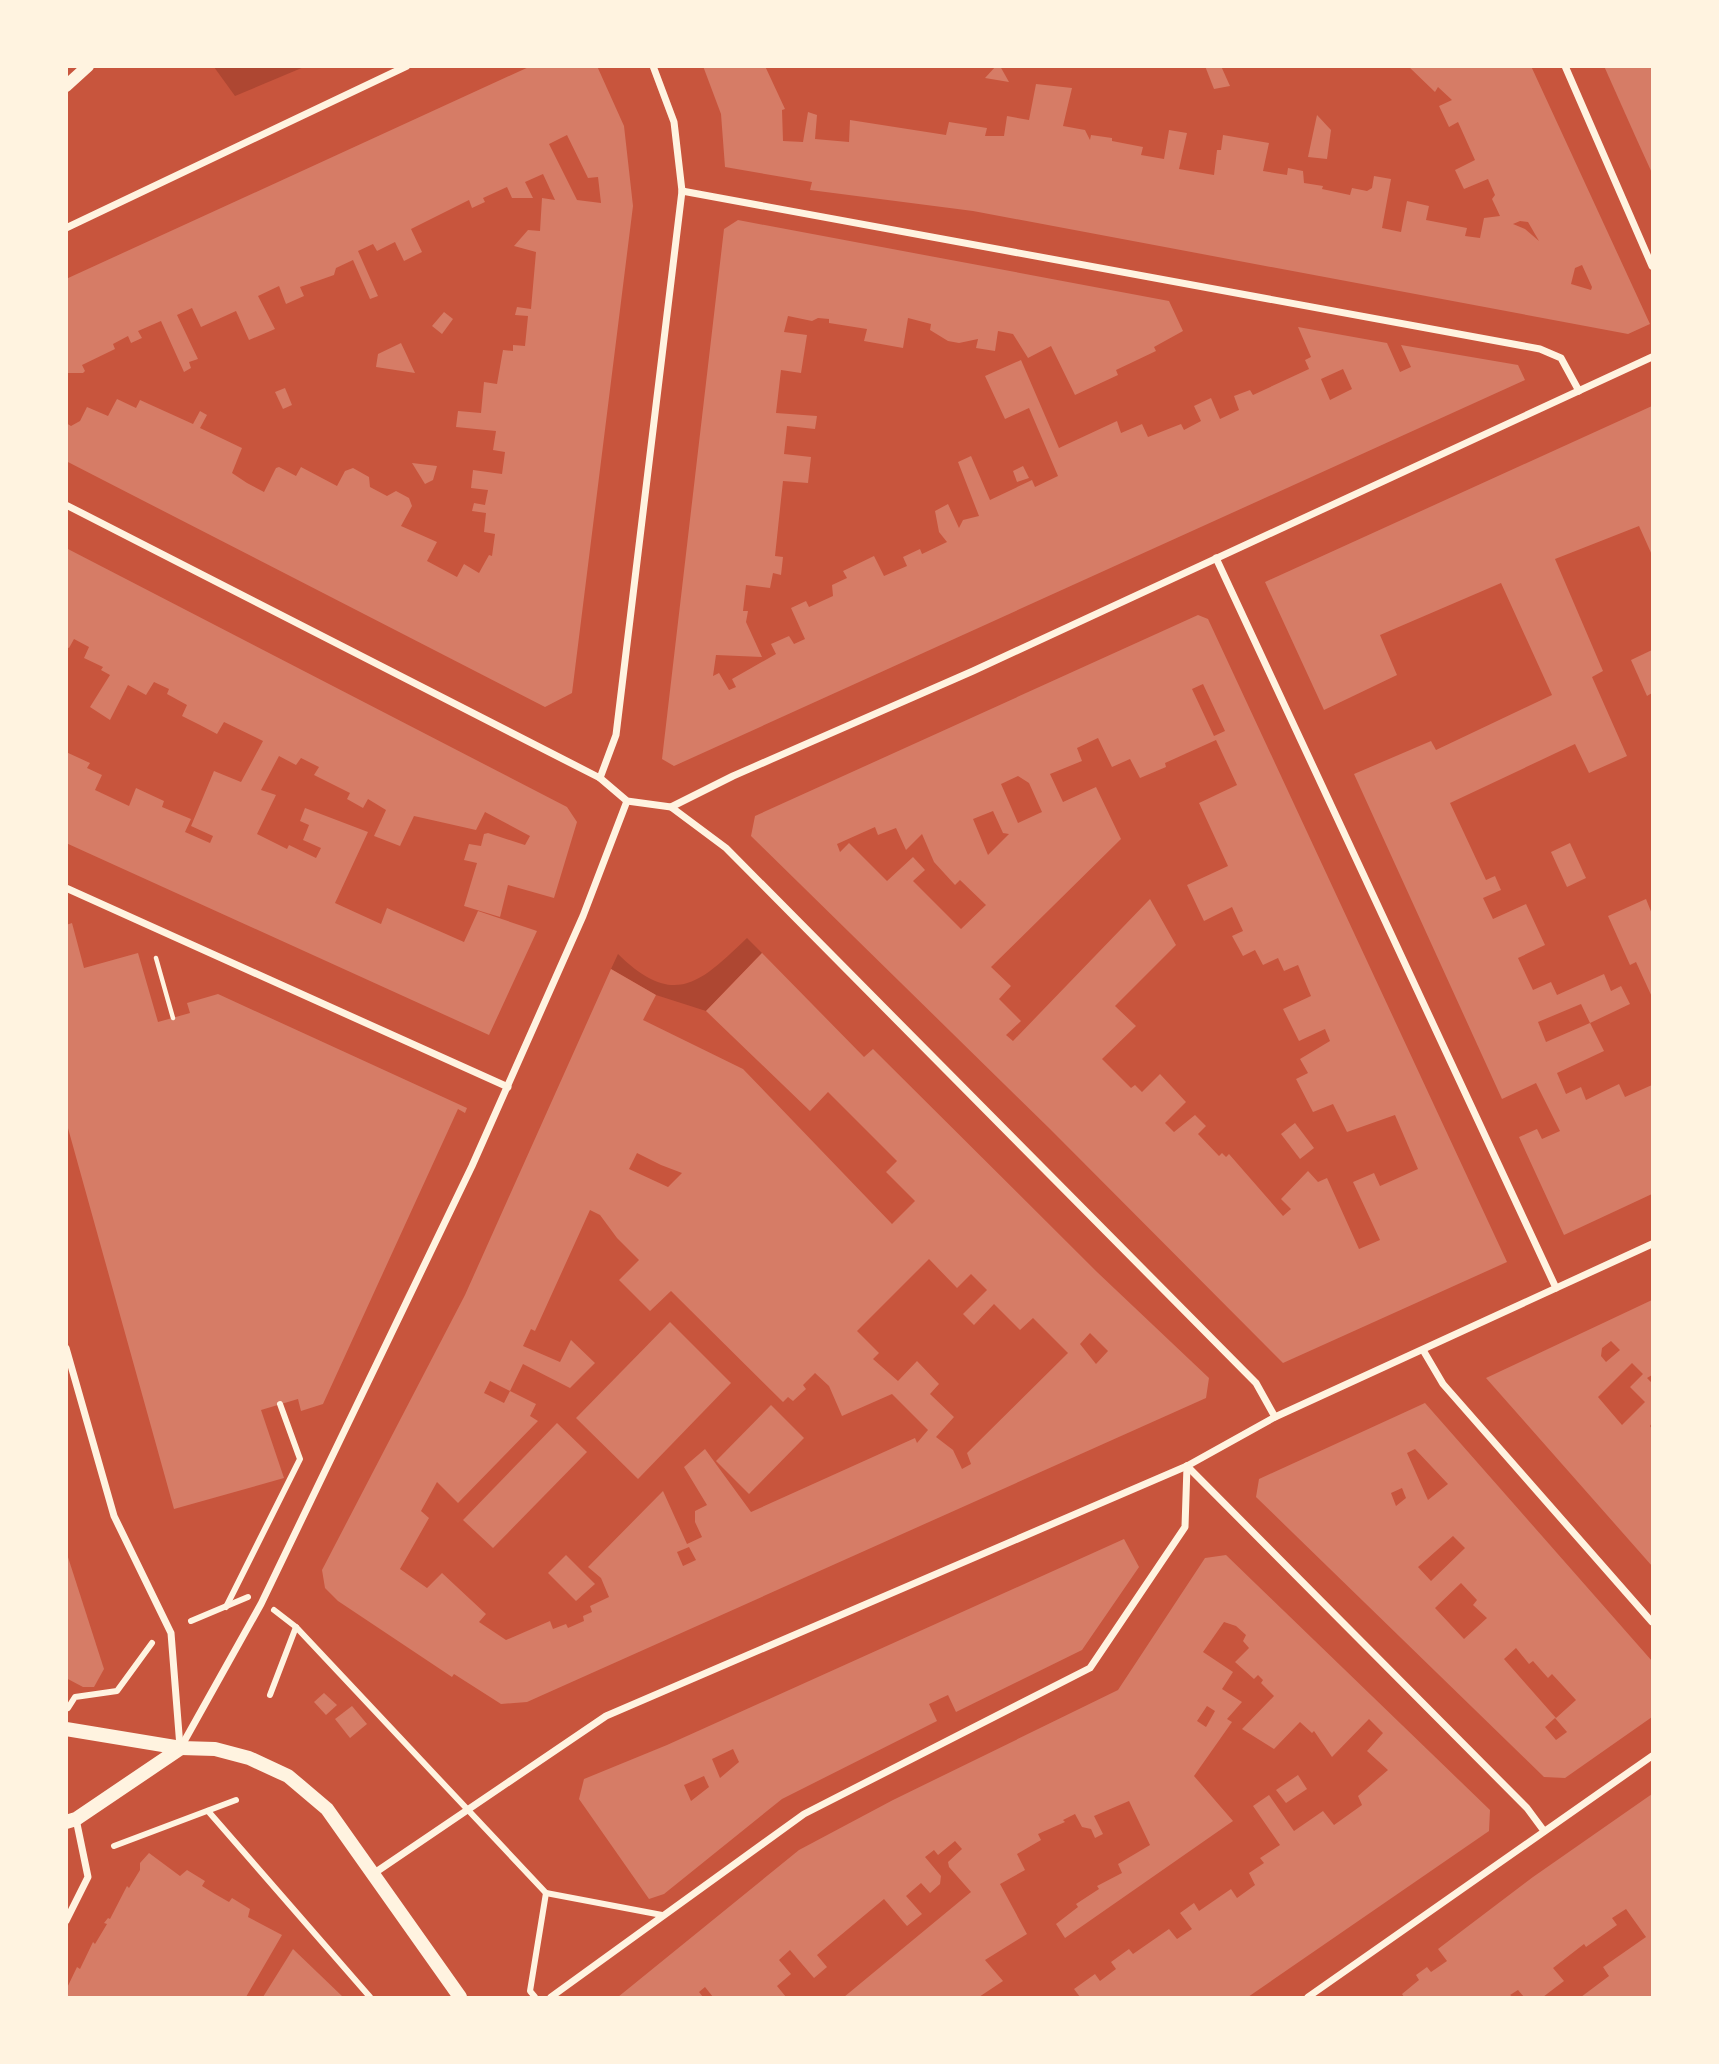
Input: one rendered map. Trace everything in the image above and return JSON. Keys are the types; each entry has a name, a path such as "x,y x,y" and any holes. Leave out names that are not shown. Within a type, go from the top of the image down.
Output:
{"main road":[{"path":"66,1729 181,1748 215,1749 249,1758 288,1776 327,1809 460,1997"},
{"path":"71,1821 181,1748"}],"street":[{"path":"66,86 88,66"},
{"path":"66,228 407,66"},
{"path":"600,778 616,735 682,191 674,122 653,66"},
{"path":"1565,66 1653,266"},
{"path":"682,191 1540,349 1561,358 1579,391"},
{"path":"670,807 733,776 973,671 1653,357"},
{"path":"66,505 600,778 627,801 670,807 726,848 1256,1383 1275,1418"},
{"path":"1216,558 1556,1288"},
{"path":"181,1748 261,1604 508,1087 583,916 627,801"},
{"path":"66,888 508,1087"},
{"path":"373,1874 606,1716 1187,1466 1275,1418 1653,1244"},
{"path":"66,1348 114,1516 171,1633 181,1748"},
{"path":"1423,1350 1443,1384 1653,1622"},
{"path":"226,1607 300,1459 280,1405"},
{"path":"1187,1466 1527,1808 1545,1831"},
{"path":"551,1997 804,1815 1090,1668 1185,1527 1187,1466"},
{"path":"191,1622 248,1597"},
{"path":"274,1610 296,1628 546,1893 662,1915"},
{"path":"270,1695 296,1628"},
{"path":"68,1708 75,1697 117,1690 152,1643"},
{"path":"1308,1997 1516,1855 1545,1831 1653,1756"},
{"path":"114,1846 236,1800"},
{"path":"208,1811 370,1997"},
{"path":"66,1921 88,1877 71,1821"},
{"path":"535,1997 530,1990 546,1893"}],"path":[{"path":"156,958 173,1018"}],"shaded area":[{"path":"214,67 304,67 235,96"},
{"path":"747,938 762,953 706,1011 656,995 611,969 618,954 655,981 671,985 686,984 715,967"}],"building":[{"path":"531,66 597,66 624,126 633,206 572,693 545,707 66,461 66,423 71,426 80,421 87,407 108,416 117,399 136,408 140,400 193,424 200,411 207,415 200,428 242,448 232,473 247,483 264,492 276,468 296,476 301,467 337,486 345,471 353,468 369,477 370,487 387,496 396,491 409,498 412,506 401,526 437,542 427,561 457,577 464,564 479,573 489,555 492,556 495,534 484,532 486,513 472,511 474,503 485,505 488,490 471,488 473,470 502,474 505,452 493,450 496,431 456,427 458,411 481,413 484,382 497,384 503,350 513,351 513,345 525,346 528,316 515,315 517,307 531,309 536,252 514,246 528,230 540,231 542,198 555,200 543,174 525,182 533,198 512,198 507,187 483,198 485,202 472,208 469,200 411,229 422,252 404,261 395,242 377,251 373,244 358,251 378,296 370,299 353,260 336,268 334,275 300,287 304,296 286,304 279,286 258,296 275,329 249,340 236,311 201,327 192,308 177,315 198,359 189,362 191,368 184,372 161,321 138,331 142,338 131,343 128,336 113,344 115,349 82,365 85,371 83,373 66,373 66,279","holes":["567,135 588,178 598,177 601,203 577,200 549,144"]},
{"path":"703,66 765,66 785,109 782,110 783,141 803,142 808,112 817,115 815,139 849,142 850,120 946,135 949,122 987,128 985,136 1004,136 1007,116 1029,120 1036,84 1072,88 1063,126 1085,130 1090,140 1091,135 1112,138 1112,141 1143,147 1141,155 1164,159 1169,130 1187,133 1179,169 1214,175 1217,150 1221,150 1223,135 1269,143 1263,171 1287,175 1288,168 1303,171 1304,183 1323,186 1322,189 1350,195 1352,188 1367,191 1372,188 1374,176 1391,179 1382,228 1401,232 1407,201 1429,206 1426,220 1467,228 1465,236 1480,238 1484,218 1500,216 1492,199 1495,195 1488,179 1464,189 1455,170 1475,160 1458,122 1449,127 1439,106 1452,100 1438,87 1435,92 1408,66 1531,66 1650,324 1628,334 973,211 810,190 812,182 725,167 721,114","holes":["1528,222 1539,241 1525,229 1513,224","1582,265 1592,287 1591,290 1571,284 1575,268"]},
{"path":"996,66 1000,66 1009,82 985,78"},
{"path":"1205,66 1221,66 1230,86 1214,89"},
{"path":"1604,66 1652,66 1652,173 1637,140"},
{"path":"1317,115 1331,130 1327,159 1308,157"},
{"path":"738,220 1169,301 1183,331 1154,347 1156,351 1116,370 1118,375 1075,395 1051,346 1028,358 1013,334 998,331 995,351 976,348 978,339 959,343 948,341 930,330 931,324 908,318 903,348 864,341 867,329 829,323 829,319 818,318 812,321 788,316 784,332 807,335 801,373 781,370 776,413 817,416 815,429 787,426 784,454 811,457 808,483 783,481 775,556 783,557 781,575 773,573 770,588 746,585 743,611 748,611 746,622 762,657 716,655 713,676 719,673 729,690 736,687 732,679 776,654 771,644 789,636 794,644 805,639 791,608 806,601 809,607 833,596 832,585 847,578 843,571 874,556 884,576 907,566 903,557 920,549 922,554 947,542 939,532 935,511 948,504 959,528 963,520 979,516 958,462 971,456 990,500 1032,480 1035,487 1058,476 1029,408 1005,419 985,376 1021,360 1059,448 1117,421 1121,433 1142,424 1148,437 1181,424 1184,430 1201,421 1194,406 1211,398 1220,419 1239,410 1234,396 1250,390 1253,395 1309,369 1305,360 1311,357 1298,327 1387,343 1400,372 1411,367 1401,345 1518,365 1525,380 674,766 662,759 724,229","holes":["1343,369 1352,389 1330,400 1321,379"]},
{"path":"444,312 453,319 442,334 432,326"},
{"path":"401,343 415,373 376,367 378,354"},
{"path":"285,388 292,405 283,409 275,392"},
{"path":"1652,406 1652,555 1639,526 1555,559 1603,671 1592,677 1627,756 1589,773 1575,744 1450,803 1486,880 1495,876 1501,890 1483,898 1493,919 1526,904 1545,945 1518,958 1533,990 1551,982 1557,995 1604,974 1611,991 1621,986 1630,1004 1590,1023 1604,1051 1557,1073 1566,1094 1581,1087 1586,1100 1619,1084 1625,1097 1652,1085 1652,1194 1564,1235 1519,1137 1537,1129 1542,1139 1560,1131 1536,1083 1502,1099 1354,774 1431,741 1436,750 1552,695 1501,583 1380,635 1397,675 1324,710 1265,582","holes":["1581,1004 1590,1023 1546,1042 1538,1022"]},
{"path":"412,463 437,466 433,480 425,484"},
{"path":"1023,466 1029,478 1017,482 1013,471"},
{"path":"66,548 567,807 577,822 554,898 508,885 500,917 464,906 477,863 464,860 469,844 481,846 484,834 488,833 525,845 530,836 485,812 476,830 414,816 400,846 374,836 386,810 368,799 363,808 347,799 350,793 314,775 319,767 301,758 296,765 279,756 261,790 276,795 257,834 287,849 289,845 316,858 321,848 303,840 309,825 300,821 305,808 368,832 335,903 381,924 387,908 464,942 478,911 537,931 489,1035 66,843 66,752 90,763 87,768 102,775 95,790 129,806 136,788 164,801 162,807 191,819 185,832 210,843 213,836 191,826 214,771 241,782 263,741 224,722 217,734 182,716 187,705 167,694 169,689 154,682 146,695 128,685 110,720 90,707 110,675 101,670 103,667 84,658 89,647 74,639 69,648 66,647"},
{"path":"1198,615 1208,619 1507,1262 1283,1363 1050,1129 751,836 755,816","holes":["1203,684 1225,731 1214,736 1192,689","1098,738 1112,767 1130,759 1140,778 1166,767 1165,763 1216,740 1237,785 1199,803 1228,866 1187,885 1204,921 1232,907 1243,931 1232,936 1243,956 1255,950 1263,965 1278,958 1284,971 1298,965 1311,996 1283,1009 1299,1041 1325,1029 1330,1041 1300,1059 1308,1073 1296,1079 1313,1112 1333,1104 1347,1132 1395,1115 1418,1169 1380,1186 1374,1173 1353,1182 1380,1240 1359,1249 1327,1178 1318,1182 1308,1171 1281,1199 1291,1209 1283,1216 1229,1154 1226,1157 1222,1153 1219,1156 1198,1134 1206,1126 1195,1115 1174,1132 1165,1123 1186,1102 1160,1074 1142,1092 1135,1085 1131,1088 1102,1059 1136,1026 1115,1006 1176,945 1150,899 1013,1041 1006,1035 1021,1021 999,999 1011,986 991,967 1121,839 1096,787 1063,802 1050,774 1082,761 1077,748","1018,776 1029,783 1042,812 1018,823 1001,784","993,811 1003,833 1009,834 988,855 973,819","875,827 878,835 896,828 906,850 922,834 934,862 955,885 960,880 986,905 961,929 913,881 925,870 913,857 887,881 849,843 840,852 837,844"]},
{"path":"1652,650 1652,693 1647,696 1631,660"},
{"path":"1570,843 1586,878 1567,887 1551,852"},
{"path":"1646,899 1652,914 1652,997 1636,962 1630,965 1608,916"},
{"path":"72,923 84,968 138,953 158,1022 190,1013 187,1003 218,994 467,1108 465,1113 458,1109 323,1404 301,1411 298,1399 261,1410 284,1478 174,1509 66,1121 66,925"},
{"path":"762,953 864,1057 873,1049 1097,1272 1209,1378 1206,1398 527,1702 501,1704 454,1674 452,1677 338,1601 325,1588 322,1570 465,1295 611,969 656,995 643,1020 743,1069 892,1224 915,1201 886,1172 897,1161 828,1092 810,1111 706,1011","holes":["637,1153 682,1173 668,1187 629,1169","590,1210 600,1215 617,1238 639,1260 619,1280 650,1311 671,1291 783,1402 788,1397 793,1401 806,1389 803,1385 815,1373 829,1386 842,1416 892,1394 928,1430 917,1443 915,1438 751,1512 705,1449 684,1467 707,1505 695,1511 695,1522 702,1537 687,1544 663,1491 588,1567 601,1578 609,1597 590,1606 592,1612 583,1616 584,1621 568,1628 566,1624 553,1629 550,1621 506,1640 479,1622 486,1614 442,1573 427,1588 400,1569 429,1518 421,1511 437,1482 458,1503 538,1421 530,1416 536,1404 510,1391 523,1364 570,1388 595,1363 571,1340 560,1362 523,1346 531,1329 535,1331","929,1259 957,1288 971,1274 987,1290 963,1314 974,1325 994,1304 1020,1330 1033,1318 1068,1353 967,1453 971,1464 962,1469 953,1450 936,1437 954,1417 930,1394 939,1384 917,1361 898,1381 873,1359 879,1353 857,1331","1090,1333 1108,1351 1096,1364 1080,1344","490,1381 510,1391 504,1403 484,1393","689,1547 696,1560 683,1566 677,1552"]},
{"path":"1295,1123 1314,1148 1300,1159 1281,1134"},
{"path":"1652,1300 1652,1375 1647,1378 1652,1383 1652,1566 1486,1378","holes":["1611,1341 1620,1350 1606,1362 1601,1356 1602,1348","1632,1363 1643,1374 1630,1387 1645,1402 1622,1425 1598,1397"]},
{"path":"670,1322 731,1383 638,1479 576,1418"},
{"path":"1425,1403 1652,1661 1652,1717 1565,1778 1544,1777 1256,1497 1259,1479","holes":["1415,1449 1448,1484 1428,1500 1407,1453","1402,1488 1406,1498 1396,1506 1391,1493","1453,1536 1465,1548 1431,1581 1418,1567","1461,1583 1477,1600 1473,1605 1487,1618 1464,1639 1435,1608","1516,1648 1529,1664 1533,1661 1548,1678 1552,1674 1576,1700 1556,1718 1504,1659","1555,1718 1567,1732 1556,1740 1545,1727"]},
{"path":"771,1405 804,1438 749,1494 716,1461"},
{"path":"557,1423 587,1452 493,1548 463,1520"},
{"path":"1124,1539 1139,1567 1082,1650 956,1712 948,1695 929,1704 937,1721 782,1799 664,1894 649,1899 579,1799 584,1779 667,1745","holes":["733,1749 739,1762 720,1778 712,1759","704,1776 709,1787 691,1801 684,1785"]},
{"path":"66,1551 104,1669 94,1687 83,1687 66,1678"},
{"path":"566,1555 595,1584 576,1601 548,1573"},
{"path":"1226,1555 1490,1810 1489,1831 1248,1997 1080,1997 1074,1989 1095,1974 1100,1981 1116,1969 1111,1962 1129,1949 1133,1954 1169,1929 1177,1939 1192,1929 1180,1913 1194,1903 1199,1911 1231,1889 1237,1898 1255,1885 1249,1873 1264,1863 1260,1858 1280,1845 1253,1806 1269,1795 1294,1831 1323,1811 1334,1825 1362,1805 1358,1796 1388,1770 1367,1751 1383,1733 1369,1719 1332,1757 1314,1731 1312,1733 1300,1722 1274,1749 1242,1729 1274,1696 1261,1683 1263,1680 1258,1675 1254,1679 1235,1662 1249,1648 1243,1641 1246,1635 1236,1626 1224,1622 1203,1652 1233,1672 1222,1689 1242,1702 1227,1719 1232,1722 1194,1776 1233,1821 1065,1938 1056,1924 1078,1907 1076,1904 1099,1889 1097,1886 1122,1873 1118,1864 1150,1845 1129,1801 1094,1816 1103,1834 1095,1838 1091,1829 1082,1827 1075,1814 1063,1820 1065,1822 1038,1834 1041,1840 1017,1854 1025,1870 1000,1884 1027,1934 985,1960 1003,1981 979,1997 844,1997 971,1892 949,1867 948,1862 962,1849 955,1841 938,1855 934,1850 925,1857 941,1876 940,1884 930,1893 921,1883 906,1896 922,1914 907,1926 884,1899 817,1955 827,1967 814,1978 790,1950 779,1960 791,1974 777,1986 786,1997 713,1997 705,1987 699,1992 703,1997 618,1997 799,1850 893,1800 1118,1690 1205,1558","holes":["1207,1706 1215,1711 1206,1727 1197,1721"]},
{"path":"324,1693 337,1705 326,1715 314,1702"},
{"path":"352,1706 367,1724 350,1738 335,1719"},
{"path":"1298,1775 1307,1789 1286,1803 1276,1790"},
{"path":"1652,1794 1652,1997 1581,1997 1609,1976 1603,1967 1646,1937 1626,1909 1612,1918 1617,1925 1586,1947 1584,1944 1553,1968 1564,1981 1543,1997 1524,1997 1518,1990 1510,1995 1513,1997 1404,1997 1402,1994 1419,1980 1416,1975 1427,1967 1431,1972 1447,1961 1438,1949 1533,1877"},
{"path":"149,1853 180,1876 187,1870 205,1881 202,1886 229,1902 232,1898 250,1909 248,1917 282,1935 246,1997 66,1997 66,1990 77,1967 80,1969 93,1942 95,1944 107,1924 104,1923 110,1919 127,1886 129,1888 140,1870 140,1863"},
{"path":"293,1949 343,1997 263,1997"}]}
